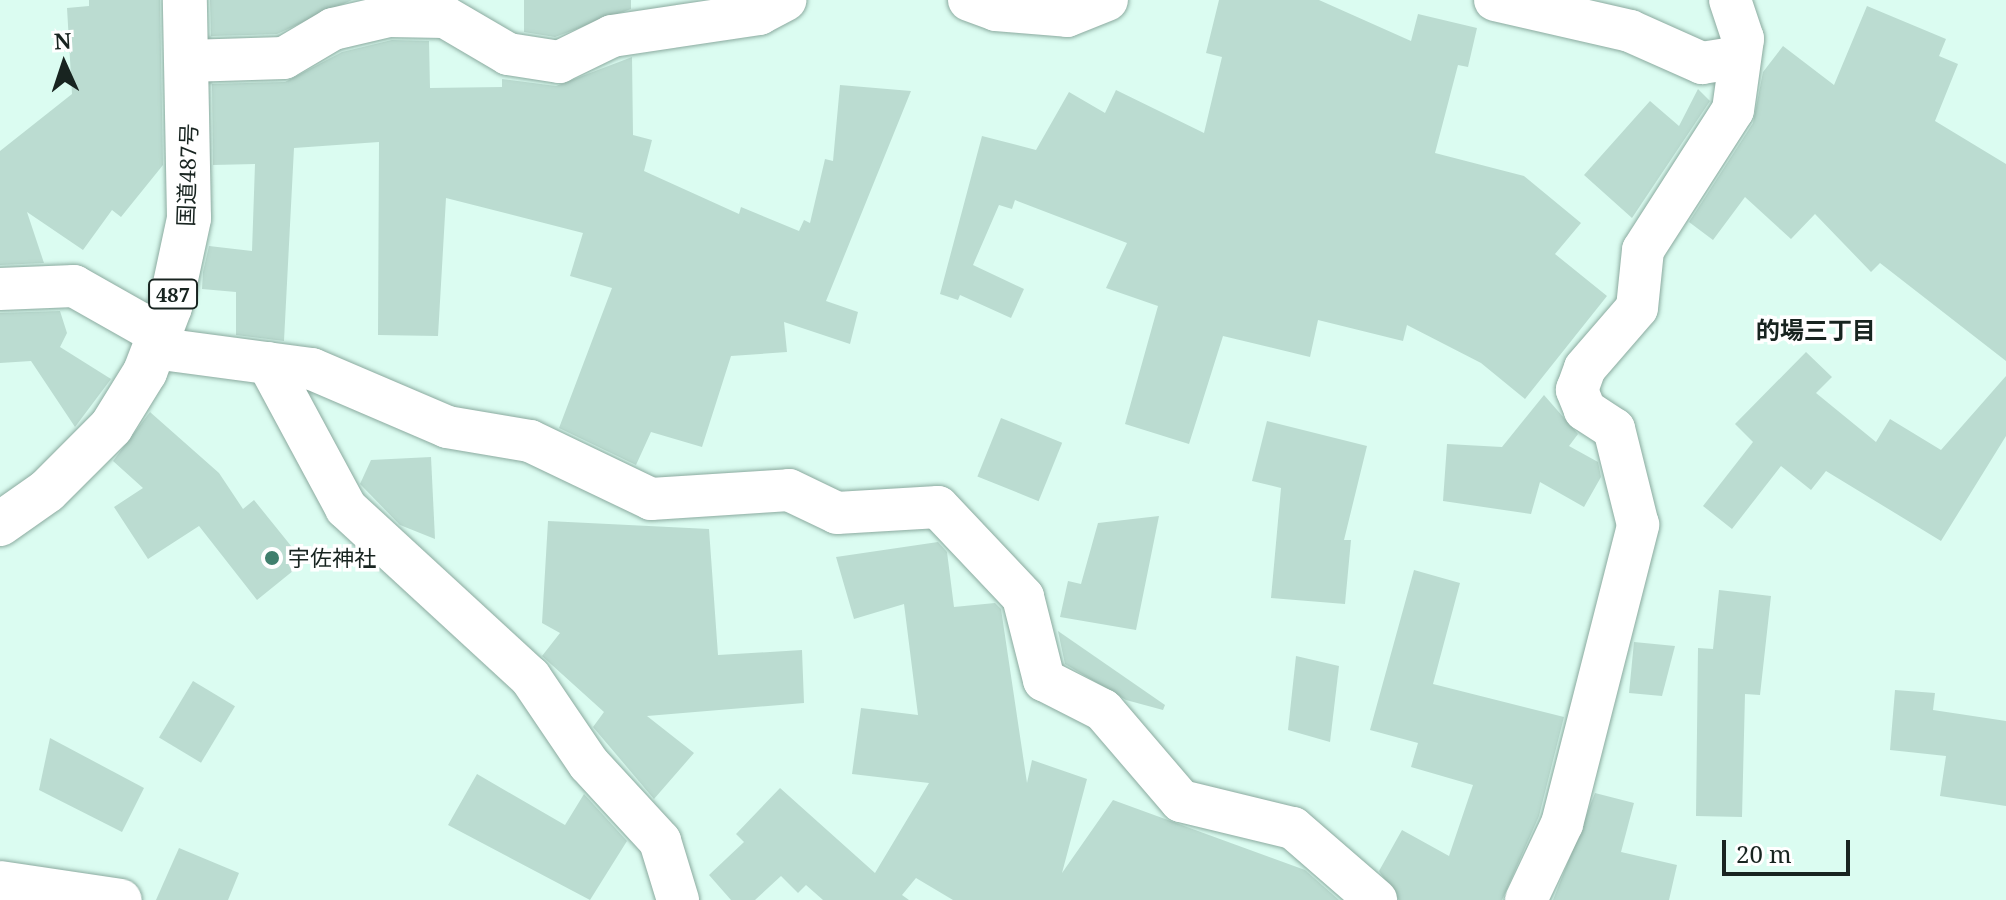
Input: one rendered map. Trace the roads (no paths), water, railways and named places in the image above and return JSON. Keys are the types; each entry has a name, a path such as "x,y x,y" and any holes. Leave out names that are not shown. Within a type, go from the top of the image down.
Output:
{"highway":[{"name":"国道487号","path":"0,524 47,491 111,427 157,341 189,218 185,0"}],"street":[{"path":"187,61 284,58 333,29 389,16 445,17 508,54 559,62 612,36 759,14 785,0"},
{"path":"969,0 996,10 1067,16 1096,3"},
{"path":"1495,0 1630,31 1702,63 1740,57"},
{"path":"1526,900 1562,824 1638,525 1614,429 1585,410 1577,390 1585,368 1637,308 1643,250 1733,110 1743,39 1730,0"},
{"path":"0,289 74,286 157,341 312,369 447,427 530,441 651,499 789,490 837,513 938,507 1023,597 1044,680 1103,710 1181,801 1293,828 1376,900"},
{"path":"268,363 346,508 530,677 589,764 660,841 678,900"},
{"path":"0,882 121,900"}],"place":[{"name":"宇佐神社","path":"272,558"}],"district":[{"name":"的場三丁目","path":"1816,330"}]}
